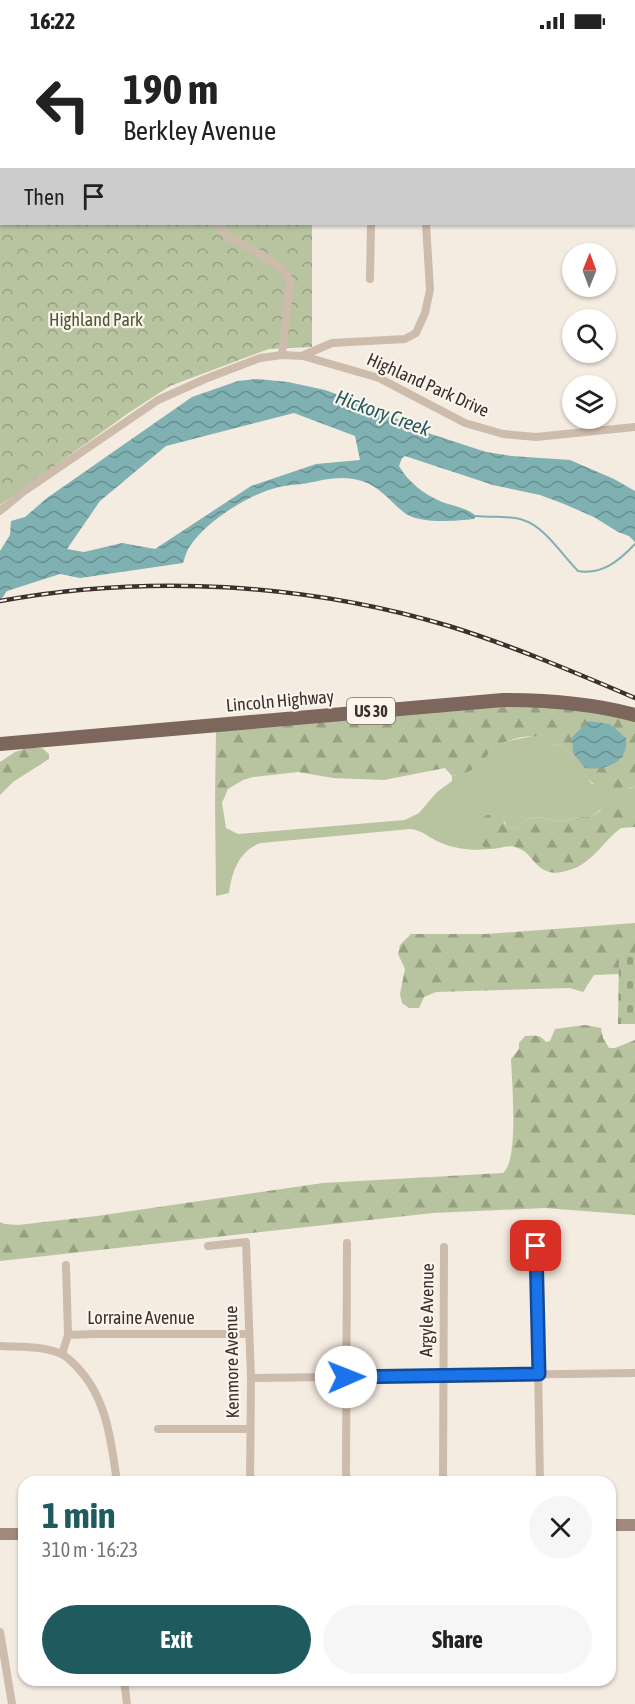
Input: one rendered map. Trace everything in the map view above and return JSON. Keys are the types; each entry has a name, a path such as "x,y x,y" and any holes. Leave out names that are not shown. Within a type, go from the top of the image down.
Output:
{"main road":[{"name":"Lincoln Highway","path":"0,745 503,700 549,700 608,708 635,715"}],"street":[{"path":"217,225 231,239 283,269 290,281 282,355"},
{"path":"370,279 371,225"},
{"path":"303,356 332,344 405,339 416,333 425,313 430,290 426,225"},
{"name":"Highland Park Drive","path":"0,511 23,492 158,400 260,358 282,355 303,356 379,378 465,423 502,434 536,437 635,427"},
{"name":"Kenmore Avenue","path":"208,1246 246,1242 251,1378 250,1476"},
{"path":"346,1476 347,1243"},
{"path":"536,1246 540,1476"},
{"name":"Argyle Avenue","path":"443,1476 444,1247"},
{"path":"62,1353 68,1335 66,1265"},
{"name":"Lorraine Avenue","path":"68,1335 249,1334"},
{"path":"0,1346 62,1353 86,1377 98,1397 107,1423 116,1476"},
{"path":"251,1378 635,1373"},
{"path":"158,1429 250,1429"},
{"path":"616,1525 635,1525"},
{"path":"0,1534 18,1534"},
{"path":"0,1632 12,1704"},
{"path":"125,1686 127,1704"}],"green space":[{"name":"Highland Park","path":"0,225 312,225 312,347 269,349 170,386 0,505"},
{"path":"523,704 583,710 635,721 635,786 611,792 602,789 593,784 565,747 534,736 503,743 493,749 476,767 457,775 452,776 445,768 384,780 333,778 298,772 243,780 228,789 222,803 215,801 216,728"},
{"path":"538,735 549,738 553,744 565,747 592,784 630,789 635,786 635,803 630,802 600,810 591,817 578,817 560,822 539,817 527,819 516,829 507,826 504,821 482,845 489,849 471,850 452,847 410,829 261,843 253,846 242,856 232,877 229,893 216,896 215,801 222,803 226,828 238,834 405,820 419,813 437,792 452,781 452,776 458,775 487,756 495,746"},
{"path":"28,748 42,748 49,754 49,759 13,782 0,795 0,762 15,752"},
{"path":"635,803 635,827 621,828 588,860 562,872 546,871 527,853 515,847 487,849 478,838 478,821 487,815 497,815 507,826 516,829 527,819 539,817 560,822 578,817 591,817 608,805"},
{"path":"635,923 635,953 620,953 619,974 594,975 583,992 570,988 436,992 424,997 419,1008 409,1008 402,1003 400,994 405,969 398,954 400,945 411,934 486,934"},
{"path":"619,953 635,953 635,1024 618,1024"},
{"path":"585,1025 601,1028 603,1038 609,1048 635,1040 635,1215 545,1208 433,1213 0,1261 0,1222 18,1225 97,1216 323,1183 503,1173 508,1166 513,1138 511,1059 519,1049 519,1043 525,1036 537,1036 546,1042 550,1041 555,1029"}],"water":[{"name":"Hickory Creek","path":"257,379 288,382 325,390 364,404 431,434 486,452 570,460 635,491 635,542 629,536 594,517 540,495 493,485 405,456 399,466 412,483 442,502 472,513 476,516 474,519 439,521 413,517 406,514 375,487 355,479 335,478 285,486 250,498 216,520 190,546 183,563 80,578 60,574 7,591 0,601 0,551 10,535 11,521 25,517 47,498 192,397 238,381","holes":["294,413 355,436 360,460 316,464 251,486 155,549 122,543 84,552 67,549 100,501 166,446"]},
{"path":"589,721 610,724 626,738 624,753 620,759 601,768 585,768 573,753 572,737"}],"waterway":[{"path":"476,516 512,518 531,523 578,571 602,569 623,556 635,544"}],"railway":[{"path":"0,601 112,587 169,586 226,587 339,600 394,611 449,626 543,660 635,698"}],"route":[{"path":"346,1377 539,1374 536,1246"}]}
